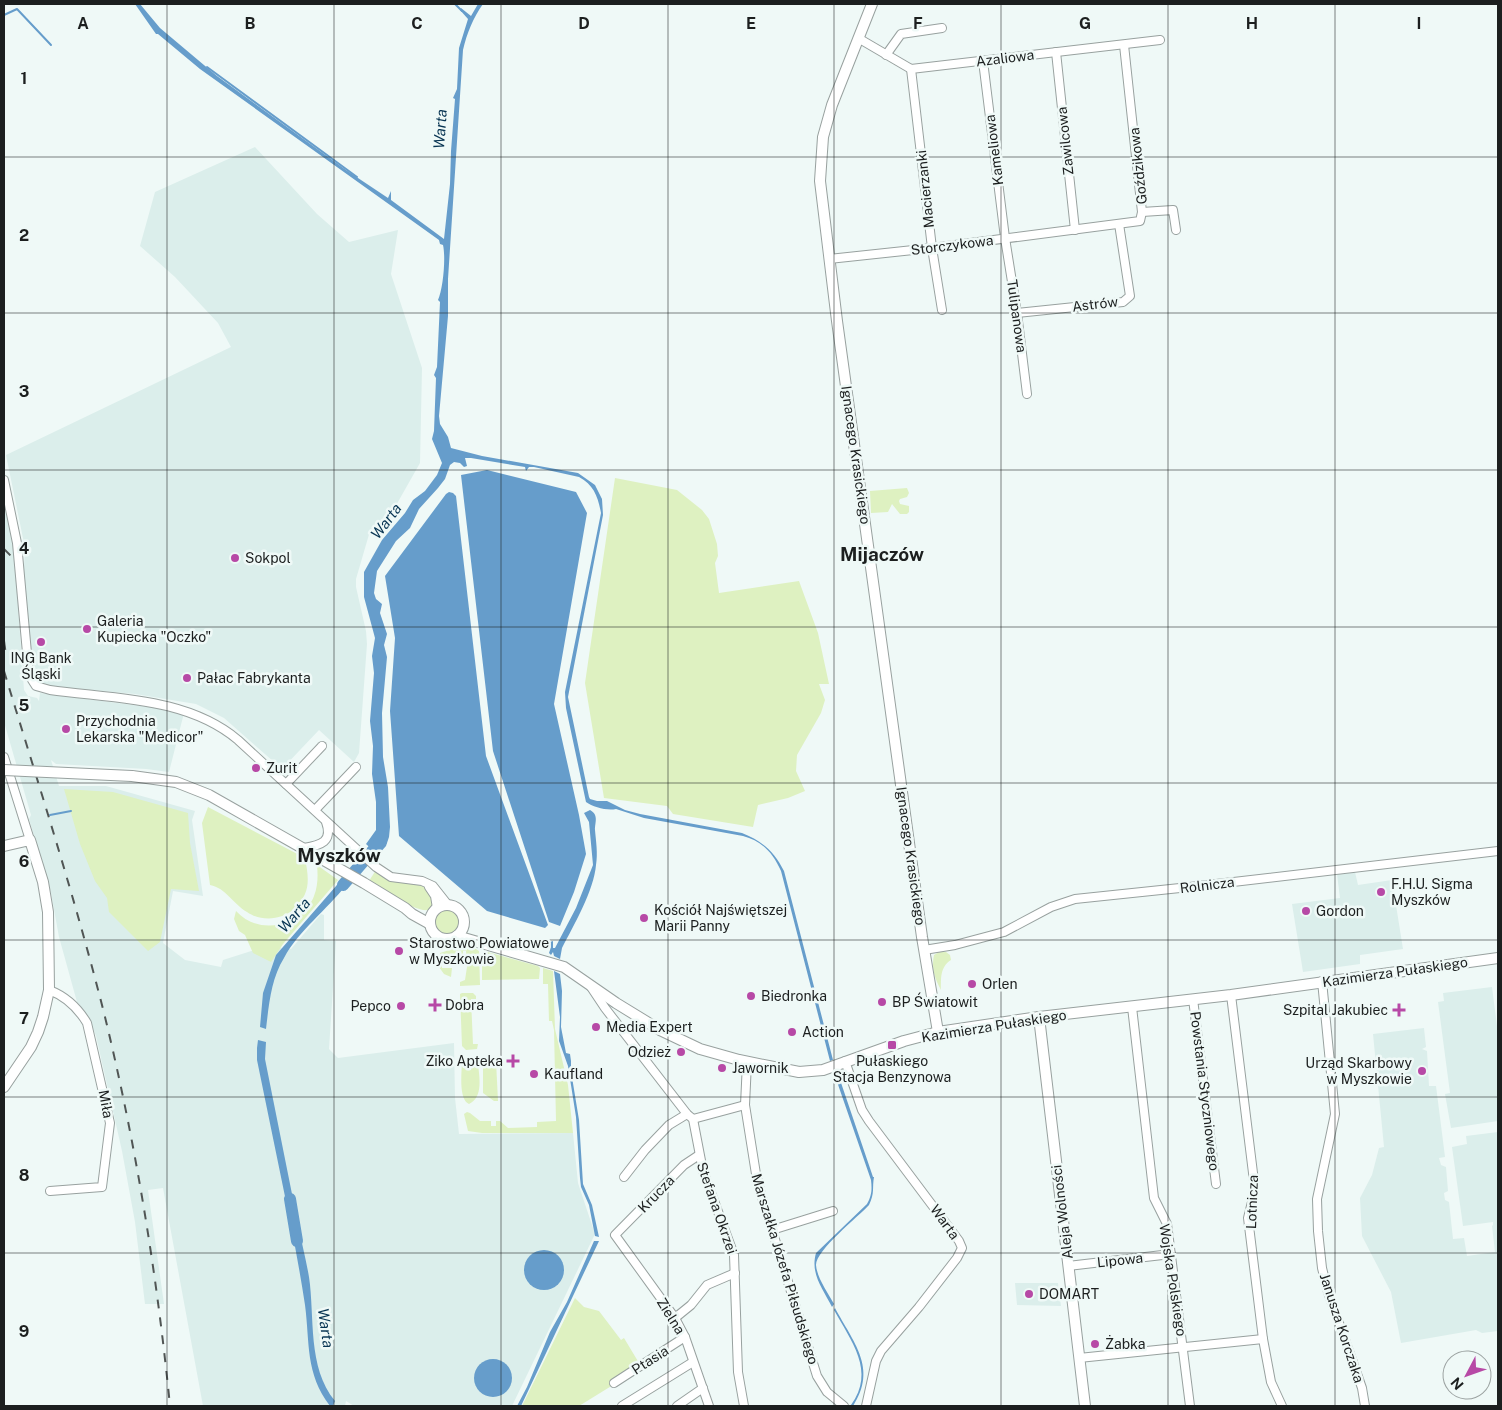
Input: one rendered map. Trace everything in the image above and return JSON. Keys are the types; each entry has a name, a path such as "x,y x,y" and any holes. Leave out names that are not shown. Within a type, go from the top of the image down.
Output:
{"main road":[{"name":"Ignacego Krasickiego","path":"872,4 832,106 823,138 820,181 829,259 922,937 938,1032"},
{"path":"4,770 132,776 176,782 220,801 360,880 430,924 434,934 441,939 450,940 457,936 464,925 462,913 448,905 424,913 405,908"},
{"path":"4,846 30,840 43,882 48,912 49,990 38,1032 31,1047 4,1088"},
{"path":"430,924 435,910"},
{"name":"Kazimierza Pułaskiego","path":"464,925 469,932 491,946"},
{"name":"Kazimierza Pułaskiego","path":"457,936 564,967 636,1015 686,1043 747,1062 800,1072 825,1069 904,1041 938,1032 1039,1017 1231,995 1498,958"},
{"name":"Aleja Wolności","path":"1039,1017 1085,1406"}],"street":[{"path":"886,55 901,34 942,28"},
{"path":"858,38 911,69"},
{"name":"Azaliowa","path":"911,69 1160,40"},
{"name":"Goździkowa","path":"1074,230 1139,222 1142,219 1124,45"},
{"name":"Zawilcowa","path":"1056,52 1074,230"},
{"name":"Kameliowa","path":"983,61 1005,238"},
{"name":"Macierzanki","path":"911,69 932,248 942,310"},
{"path":"1142,212 1173,210 1176,230"},
{"name":"Astrów","path":"1017,313 1123,302 1127,299 1130,296 1120,224"},
{"name":"Storczykowa","path":"829,259 1074,230"},
{"name":"Tulipanowa","path":"1005,238 1027,394"},
{"path":"4,480 17,543 29,675 36,686 50,690 172,706 205,718 227,731 372,863 391,877 420,881 433,886 448,905"},
{"path":"286,784 322,746"},
{"path":"4,757 30,840"},
{"path":"315,810 356,767"},
{"path":"304,848 316,846 325,841 328,832 326,820"},
{"name":"Rolnicza","path":"924,950 955,945 1004,932 1051,907 1075,899 1498,851"},
{"path":"427,883 435,896 435,910"},
{"name":"Janusza Korczaka","path":"1322,982 1335,1114 1317,1199 1318,1230 1322,1268 1328,1292 1362,1388 1365,1406"},
{"name":"Stefana Okrzei","path":"590,985 605,1008 690,1116 703,1171 734,1255 738,1372 744,1406"},
{"name":"Miła","path":"49,990 61,994 78,1010 87,1023 92,1038 110,1123 102,1187 50,1191"},
{"name":"Lotnicza","path":"1231,995 1254,1181 1254,1194 1248,1218 1263,1339 1271,1382 1282,1406"},
{"name":"Powstania Styczniowego","path":"1193,999 1216,1184"},
{"name":"Wojska Polskiego","path":"1132,1007 1154,1198 1167,1224 1190,1406"},
{"name":"Marszałka Józefa Piłsudskiego","path":"747,1062 744,1105 756,1174 817,1376 827,1392 840,1405"},
{"name":"Warta","path":"844,1062 868,1121 959,1241 962,1248 957,1258 919,1307 881,1351 876,1361 866,1406"},
{"path":"624,1177 645,1150 669,1125 690,1116 744,1105"},
{"name":"Krucza","path":"615,1235 684,1165 699,1155"},
{"path":"772,1230 833,1211"},
{"name":"Zielna","path":"615,1235 675,1318 685,1337 709,1406"},
{"name":"Lipowa","path":"1068,1266 1171,1254"},
{"path":"675,1318 691,1305 707,1285 735,1272"},
{"name":"Ptasia","path":"614,1383 685,1337"},
{"path":"1079,1358 1263,1339"},
{"path":"622,1406 693,1362"},
{"path":"676,1406 703,1388"}],"shaded area":[{"path":"255,147 317,214 349,242 398,230 391,274 422,368 420,463 390,516 377,533 370,531 356,579 367,644 359,753 354,762 319,730 282,769 224,718 196,704 135,694 48,686 38,681 32,671 23,585 25,548 6,455 231,347 218,323 175,277 140,246 155,192"},
{"path":"4,496 13,536 24,690 28,696 37,698 39,701 40,693 184,713 169,772 56,764 51,760 59,786 106,786 195,811 192,820 203,896 173,891 163,943 185,960 221,967 223,960 267,946 291,949 321,914 324,915 324,940 336,941 329,1049 338,1058 454,1043 455,1098 459,1134 573,1133 578,1183 595,1234 512,1406 354,1406 346,1401 345,1406 203,1406 163,1188 148,1190 164,1304 145,1304 135,1222 122,1151 96,1036 88,1016 77,1002 59,937 51,893 29,819 31,815 4,722"},
{"path":"1355,872 1358,885 1392,880 1403,949 1360,955 1360,964 1303,972 1292,904 1340,898 1337,874"},
{"path":"1492,987 1498,1034 1498,1121 1451,1128 1445,1094 1450,1093 1438,1002 1444,1001 1443,993"},
{"path":"1424,1028 1426,1047 1422,1049 1427,1051 1429,1086 1436,1086 1445,1157 1439,1158 1441,1165 1446,1167 1448,1191 1444,1193 1445,1200 1449,1202 1453,1239 1464,1238 1467,1256 1495,1252 1493,1222 1463,1226 1452,1147 1467,1144 1466,1136 1498,1132 1498,1331 1482,1333 1476,1330 1401,1343 1391,1292 1362,1236 1360,1198 1372,1175 1379,1148 1384,1147 1373,1034"},
{"path":"1015,1283 1058,1283 1061,1306 1017,1305"}],"green space":[{"path":"615,478 677,490 702,510 709,519 717,544 718,556 715,563 719,593 799,581 818,633 829,684 819,684 825,700 821,713 797,755 796,771 805,791 788,798 758,805 753,827 673,814 667,806 604,798 585,683"},
{"path":"907,488 909,493 907,497 899,501 900,504 909,506 907,514 900,514 892,504 888,512 871,513 870,491"},
{"path":"64,789 113,792 188,813 190,843 199,891 171,889 160,942 148,951 109,912 107,898 95,881 80,844"},
{"path":"208,807 305,858 308,879 306,891 300,903 294,909 284,916 259,917 242,909 221,889 210,885 202,823"},
{"path":"317,865 338,880 283,944 271,962 253,953 245,935 239,931 234,919 236,911 253,923 263,925 273,925 292,920 301,914 313,899 318,877"},
{"path":"376,870 398,882 417,885 428,890 433,902 431,909 415,908 369,881"},
{"path":"447,910 456,914 460,923 456,932 447,936 438,932 434,923 438,914"},
{"path":"468,944 479,951 480,985 460,986 460,982 465,980 467,967 466,951 463,951 463,956 442,957 442,968 452,968 451,977 444,974 439,967 440,953"},
{"path":"484,951 538,966 540,968 539,979 482,980 482,953"},
{"path":"939,952 946,952 950,955 951,960 943,969 941,990 933,969 934,955"},
{"path":"543,968 553,971 555,1029 568,1085 573,1133 482,1133 468,1131 464,1114 467,1112 480,1121 491,1121 491,1126 496,1126 496,1121 500,1121 508,1128 537,1127 537,1122 556,1121 554,1030 552,1021 549,1021 548,984 543,984"},
{"path":"473,993 476,996 476,999 471,999 473,1044 478,1044 477,1049 466,1050 462,1046 460,994"},
{"path":"473,1057 477,1059 480,1080 477,1096 469,1104 463,1097 462,1091 462,1060 463,1058"},
{"path":"496,1061 498,1101 494,1101 483,1093 483,1062"},
{"path":"575,1298 584,1307 599,1311 621,1340 624,1338 639,1363 613,1385 579,1406 522,1406"}],"water":[{"path":"135,4 140,4 160,28 217,76 346,170 388,198 391,191 391,200 444,239 450,184 455,99 453,98 457,89 459,48 468,19 460,10 461,8 471,16 478,4 483,4 471,26 463,50 440,424 448,437 451,448 482,456 578,473 595,485 602,499 603,515 568,697 589,797 597,801 607,801 625,810 640,814 742,833 756,839 772,852 784,871 833,1060 830,1061 781,871 766,849 756,841 743,836 644,818 616,809 600,808 586,802 566,708 565,692 601,513 592,488 579,477 534,467 529,467 526,471 525,467 471,458 465,458 467,466 464,467 460,463 454,462 450,465 445,479 419,509 410,528 396,541 377,571 374,593 376,599 382,604 380,613 387,634 384,645 387,657 382,713 383,757 388,787 390,827 386,846 378,855 366,844 376,830 376,802 372,774 373,746 370,721 374,673 372,656 375,638 364,597 364,572 382,540 405,513 413,500 425,491 437,475 442,463 432,439 436,378 434,375 437,367 440,302 438,300 443,281 444,265 443,245 440,244 439,240 200,69 156,34"},
{"path":"487,470 576,492 587,513 554,704 586,854 574,892 560,926 549,922 493,751 461,475"},
{"path":"449,492 456,496 486,756 548,925 545,928 487,911 399,836 390,711 395,638 385,576"},
{"path":"590,810 595,814 596,819 597,848 592,885 562,948 560,959 554,956 553,952 551,955 549,953 550,942 553,941 553,948 555,948 576,908 593,865 589,822 584,813"},
{"path":"343,878 350,882 297,938 284,958 273,983 266,1029 260,1027 263,993 276,955"},
{"path":"554,971 560,974 562,991 561,1027 566,1053 570,1054 571,1061 579,1120 583,1184 592,1205 599,1237 595,1236 589,1205 581,1187 576,1117 568,1066 559,1041 560,1017"},
{"path":"258,1040 266,1042 265,1059 296,1214 289,1216 257,1060"},
{"path":"837,1071 874,1177 873,1194 869,1205 830,1243 823,1251 816,1265 818,1275 834,1304 832,1307 816,1275 815,1261 816,1253 867,1204 871,1189 871,1180 834,1073"},
{"path":"298,1223 309,1277 316,1357 326,1388 335,1401 333,1406 330,1406 322,1394 312,1370 305,1305 291,1225"},
{"path":"594,1241 599,1241 521,1406 517,1406 550,1332 567,1302"},
{"path":"544,1250 558,1256 564,1270 558,1284 544,1290 530,1284 524,1270 530,1256"},
{"path":"835,1308 855,1344 863,1367 860,1392 853,1406 851,1405 858,1392 861,1380 861,1368 858,1356 834,1310"},
{"path":"493,1359 507,1364 512,1378 507,1392 493,1397 479,1392 474,1378 479,1364"}],"waterway":[{"path":"455,4 462,11"},
{"path":"4,15 17,9 51,45"},
{"path":"207,67 357,177"},
{"path":"50,815 71,811"},
{"name":"Warta","path":"343,885 381,841 381,836"},
{"name":"Warta","path":"290,1199 297,1241"}],"railway":[{"path":"4,549 11,556"},
{"path":"4,641 6,655"},
{"path":"4,671 82,930 116,1065 136,1162 152,1259 170,1406"}],"place":[{"name":"Sokpol","path":"235,558"},
{"name":"Galeria Kupiecka \"Oczko\"","path":"87,629"},
{"name":"ING Bank Śląski","path":"41,642"},
{"name":"Pałac Fabrykanta","path":"187,678"},
{"name":"Przychodnia Lekarska \"Medicor\"","path":"66,729"},
{"name":"Zurit","path":"256,768"},
{"name":"F.H.U. Sigma Myszków","path":"1381,892"},
{"name":"Gordon","path":"1306,911"},
{"name":"Kościół Najświętszej Marii Panny","path":"644,918"},
{"name":"Starostwo Powiatowe w Myszkowie","path":"399,951"},
{"name":"Orlen","path":"972,984"},
{"name":"Biedronka","path":"751,996"},
{"name":"BP Światowit","path":"882,1002"},
{"name":"Dobra","path":"435,1005"},
{"name":"Pepco","path":"401,1006"},
{"name":"Szpital Jakubiec","path":"1399,1010"},
{"name":"Media Expert","path":"596,1027"},
{"name":"Action","path":"792,1032"},
{"name":"Pułaskiego Stacja Benzynowa","path":"892,1045"},
{"name":"Odzież","path":"681,1052"},
{"name":"Ziko Apteka","path":"513,1061"},
{"name":"Jawornik","path":"722,1068"},
{"name":"Urząd Skarbowy w Myszkowie","path":"1422,1071"},
{"name":"Kaufland","path":"534,1074"},
{"name":"DOMART","path":"1029,1294"},
{"name":"Żabka","path":"1095,1344"}],"district":[{"name":"Mijaczów","path":"882,554"},
{"name":"Myszków","path":"339,855"}]}
